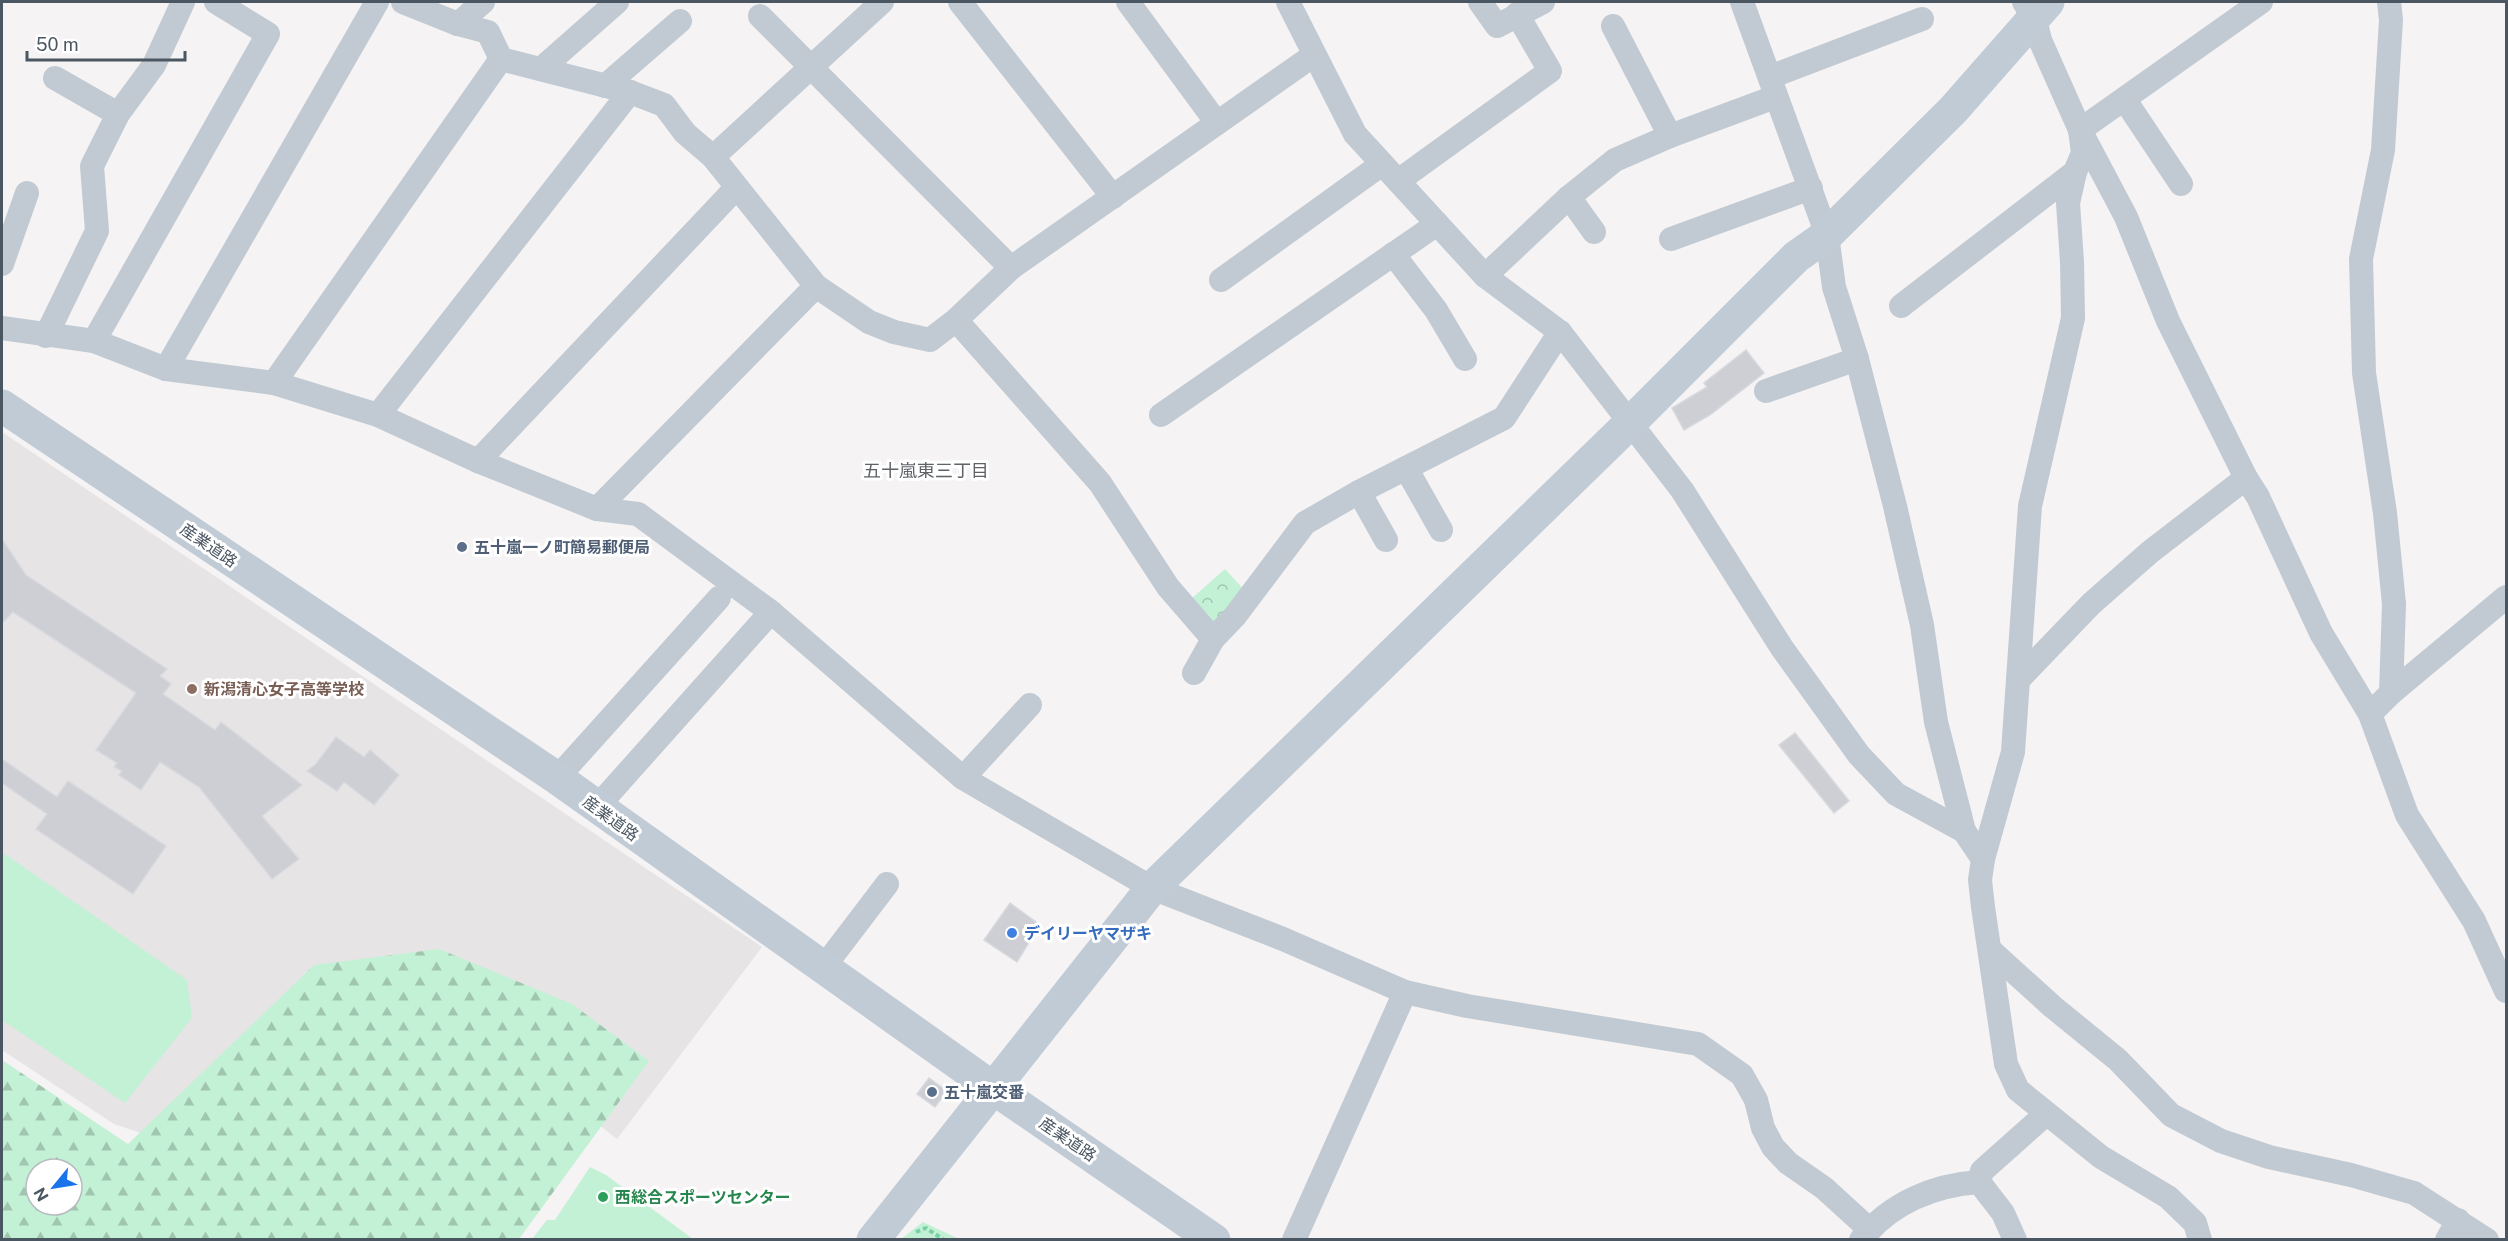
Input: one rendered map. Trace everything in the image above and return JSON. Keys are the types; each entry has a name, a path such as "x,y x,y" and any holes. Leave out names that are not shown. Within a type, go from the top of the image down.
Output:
{"street":[{"path":"46,336 96,231 92,166 118,114 154,65 183,2"},
{"path":"94,342 268,34 216,2"},
{"path":"166,369 377,2"},
{"path":"403,2 458,24 488,32 501,59"},
{"path":"458,24 483,2"},
{"path":"541,69 617,2"},
{"path":"713,157 882,2"},
{"path":"960,2 1113,196"},
{"path":"1128,2 1217,123"},
{"path":"1288,2 1355,134 1485,276 1560,332 1682,490 1782,648 1859,755 1896,794 1964,831"},
{"path":"1480,2 1497,26 1543,2"},
{"path":"1742,2 1827,235 1834,287 1879,440 1920,614 1936,722 1964,831 1983,859"},
{"path":"2080,130 2261,2"},
{"path":"2389,2 2391,20 2383,150 2368,220 2361,271 2364,373 2385,513 2394,604 2391,693"},
{"path":"2036,8 2040,40 2080,130 2126,217 2168,321 2246,478 2258,497 2321,633 2370,714 2407,815 2474,921 2506,991"},
{"path":"873,1239 1152,888 1630,423 1796,257 1827,235 1953,110 2036,8"},
{"path":"1221,280 1550,71 1517,14"},
{"path":"760,16 1011,268"},
{"path":"1485,276 1569,197 1615,160 1922,19"},
{"path":"605,86 680,21"},
{"path":"1613,26 1670,136"},
{"path":"501,59 630,92 664,105 685,133 713,157 816,286 868,322 894,332 930,340 956,321 1011,268 1314,55"},
{"path":"274,383 501,59"},
{"path":"55,78 118,114"},
{"path":"378,415 630,92"},
{"path":"2125,100 2181,184"},
{"path":"2080,130 2083,153 2075,172 2068,203 2073,318 2030,506 2013,752 1983,859 1980,880 2006,1064 2018,1090 2101,1157 2168,1197 2195,1223 2200,1239"},
{"path":"1901,306 2075,172"},
{"path":"478,461 736,188"},
{"path":"1671,239 1811,188"},
{"path":"2,264 27,193"},
{"path":"1569,197 1594,232"},
{"path":"1161,415 1437,224"},
{"path":"1393,254 1436,310 1465,359"},
{"path":"597,509 816,286"},
{"path":"956,321 1100,483 1168,587 1213,639"},
{"path":"2,328 94,342 166,369 274,383 378,415 478,461 597,509 638,514 771,612 963,778 1152,888 1283,939 1405,993 1467,1006 1698,1044 1742,1075 1756,1100 1763,1128 1773,1147 1788,1163 1824,1188 1865,1234 1910,1199 1934,1190 1979,1182"},
{"path":"1194,673 1213,639 1235,616 1305,523 1359,492 1504,418 1560,332"},
{"path":"1766,391 1857,359"},
{"name":"産業道路","path":"2,406 556,778 993,1088 1214,1239"},
{"path":"1406,468 1441,530"},
{"path":"2018,680 2091,604 2150,552 2246,478"},
{"path":"1359,492 1386,540"},
{"path":"2370,714 2391,693 2506,597"},
{"path":"556,778 719,598"},
{"path":"596,808 771,612"},
{"path":"963,778 1030,705"},
{"path":"823,968 887,884"},
{"path":"1990,950 2053,1007 2118,1060 2170,1115 2221,1141 2269,1157 2351,1174 2414,1193 2452,1230 2487,1239"},
{"path":"1294,1239 1405,993"},
{"path":"1979,1182 1982,1171 2046,1114"},
{"path":"1979,1182 2003,1213 2015,1239"}],"path":[{"path":"914,1233 926,1228 944,1239"}],"shaded area":[{"name":"新潟清心女子高等学校","path":"2,432 762,947 617,1139 537,1076 141,1133 114,1124 2,1050"}],"green space":[{"path":"1225,569 1247,593 1212,625 1191,599"},
{"path":"2,852 187,980 192,1018 125,1103 2,1020"},
{"path":"439,949 572,1004 649,1061 519,1239 2,1239 2,1060 128,1144 314,965"},
{"name":"西総合スポーツセンター","path":"590,1167 606,1175 693,1239 532,1239 547,1220 555,1220"},
{"path":"923,1222 959,1239 901,1239"}],"building":[{"path":"1746,350 1764,373 1710,415 1684,430 1672,408 1707,387 1704,383"},
{"path":"2,539 26,575 167,669 160,676 171,684 163,694 215,730 221,722 302,785 262,816 299,859 272,879 199,787 160,762 141,790 119,775 122,771 114,767 117,763 96,750 136,693 13,612 2,623"},
{"path":"1795,733 1849,801 1834,813 1779,745"},
{"path":"336,737 364,757 370,750 399,775 374,805 344,782 337,791 307,771 316,764"},
{"path":"2,759 57,797 68,781 166,846 133,894 36,829 47,814 2,783"},
{"name":"デイリーヤマザキ","path":"1010,903 1040,925 1017,962 984,940"},
{"name":"五十嵐交番","path":"929,1078 947,1091 935,1107 917,1094"}],"place":[{"name":"五十嵐一ノ町簡易郵便局","path":"462,547"},
{"name":"新潟清心女子高等学校","path":"192,689"},
{"name":"デイリーヤマザキ","path":"1012,933"},
{"name":"五十嵐交番","path":"932,1092"},
{"name":"西総合スポーツセンター","path":"603,1197"}],"district":[{"name":"五十嵐東三丁目","path":"926,471"}]}
